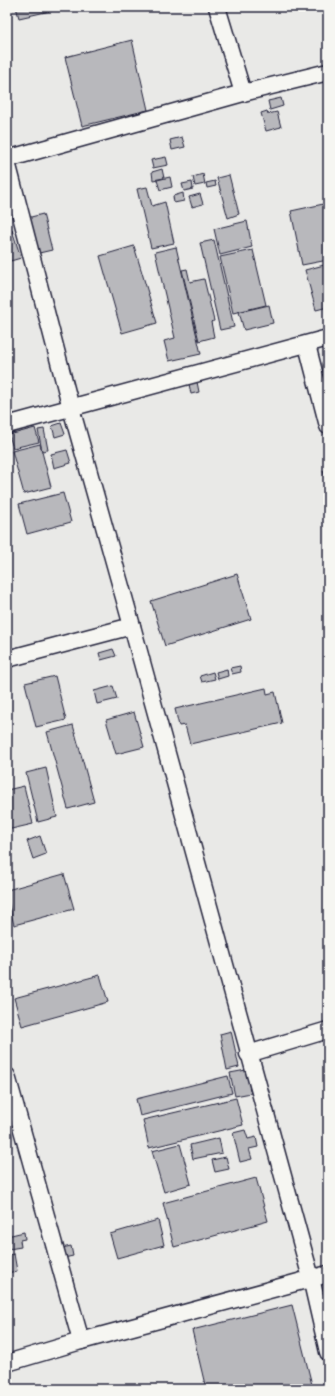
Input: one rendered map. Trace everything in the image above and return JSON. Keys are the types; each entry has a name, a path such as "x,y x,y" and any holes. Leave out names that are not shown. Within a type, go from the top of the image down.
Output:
{"street":[{"path":"217,7 243,93"},
{"path":"328,72 243,93 7,161 71,408 311,1278 328,1352"},
{"path":"7,425 307,345 328,338"},
{"path":"307,345 328,426"},
{"path":"7,659 132,626"},
{"path":"248,1054 328,1030"},
{"path":"7,1076 12,1118 81,1341"},
{"path":"7,1363 81,1341 328,1274"}],"building":[{"path":"16,7 68,7 19,18"},
{"path":"132,40 148,110 82,126 65,57"},
{"path":"281,98 283,106 270,110 268,101"},
{"path":"267,111 268,114 277,112 281,127 266,131 261,113"},
{"path":"182,137 185,147 172,150 170,140"},
{"path":"166,157 168,165 153,168 151,160"},
{"path":"162,169 164,178 153,180 152,172"},
{"path":"203,174 205,184 195,186 193,177"},
{"path":"229,175 239,214 228,218 217,178"},
{"path":"170,177 172,187 160,190 157,180"},
{"path":"215,181 216,186 207,188 206,183"},
{"path":"192,182 193,189 184,191 182,184"},
{"path":"147,187 152,206 165,202 174,243 151,248 137,189"},
{"path":"183,193 184,201 174,203 173,196"},
{"path":"200,194 203,204 192,207 189,197"},
{"path":"328,203 328,260 302,265 291,211"},
{"path":"43,214 52,250 35,254 27,218"},
{"path":"247,221 252,247 220,255 214,229"},
{"path":"12,230 21,258 7,262 7,232"},
{"path":"214,240 234,327 220,330 200,243"},
{"path":"134,246 157,323 122,333 100,256"},
{"path":"176,247 201,354 169,361 164,341 175,338 155,252"},
{"path":"253,250 266,305 233,313 220,257"},
{"path":"328,264 328,307 316,310 305,270"},
{"path":"187,269 190,282 204,279 214,321 211,322 214,337 199,341 182,270"},
{"path":"269,305 273,323 244,330 239,312"},
{"path":"197,382 199,392 191,394 189,384"},
{"path":"61,423 65,434 55,437 52,426"},
{"path":"35,428 39,442 13,448 9,435"},
{"path":"44,429 48,450 42,451 38,430"},
{"path":"40,444 51,487 24,494 12,451"},
{"path":"67,450 71,463 54,468 51,454"},
{"path":"328,469 328,490 323,471"},
{"path":"63,493 71,522 27,534 19,504"},
{"path":"237,574 251,619 165,646 151,601"},
{"path":"113,649 116,656 101,660 99,653"},
{"path":"240,666 241,672 232,674 230,668"},
{"path":"227,669 228,676 218,679 216,672"},
{"path":"213,672 215,679 202,682 200,676"},
{"path":"55,676 66,720 36,727 25,683"},
{"path":"113,686 117,699 97,704 94,691"},
{"path":"266,688 267,694 275,692 282,723 190,744 185,725 179,726 175,709"},
{"path":"134,712 144,747 116,754 106,720"},
{"path":"73,725 94,802 68,809 47,732"},
{"path":"46,768 57,817 38,822 26,773"},
{"path":"24,786 33,824 7,830 7,790"},
{"path":"40,836 46,854 33,859 27,841"},
{"path":"64,874 74,909 14,925 7,897 7,890"},
{"path":"100,975 108,1002 22,1026 14,998"},
{"path":"231,1031 239,1067 227,1070 220,1034"},
{"path":"246,1070 251,1093 235,1096 230,1073"},
{"path":"228,1076 232,1093 140,1116 136,1099"},
{"path":"236,1098 243,1125 149,1148 143,1120"},
{"path":"245,1130 248,1139 256,1137 258,1147 249,1149 252,1159 240,1162 233,1133"},
{"path":"219,1138 222,1153 193,1159 190,1145"},
{"path":"180,1144 191,1184 164,1192 152,1151"},
{"path":"226,1157 229,1169 215,1172 212,1160"},
{"path":"256,1178 268,1221 174,1247 163,1203"},
{"path":"7,1179 10,1194 7,1195"},
{"path":"158,1220 164,1245 117,1258 110,1234"},
{"path":"24,1232 25,1239 20,1240 21,1247 9,1249 7,1236"},
{"path":"71,1246 73,1256 64,1258 62,1248"},
{"path":"14,1254 17,1271 7,1273 7,1255"},
{"path":"292,1305 313,1389 206,1389 192,1330"}]}
